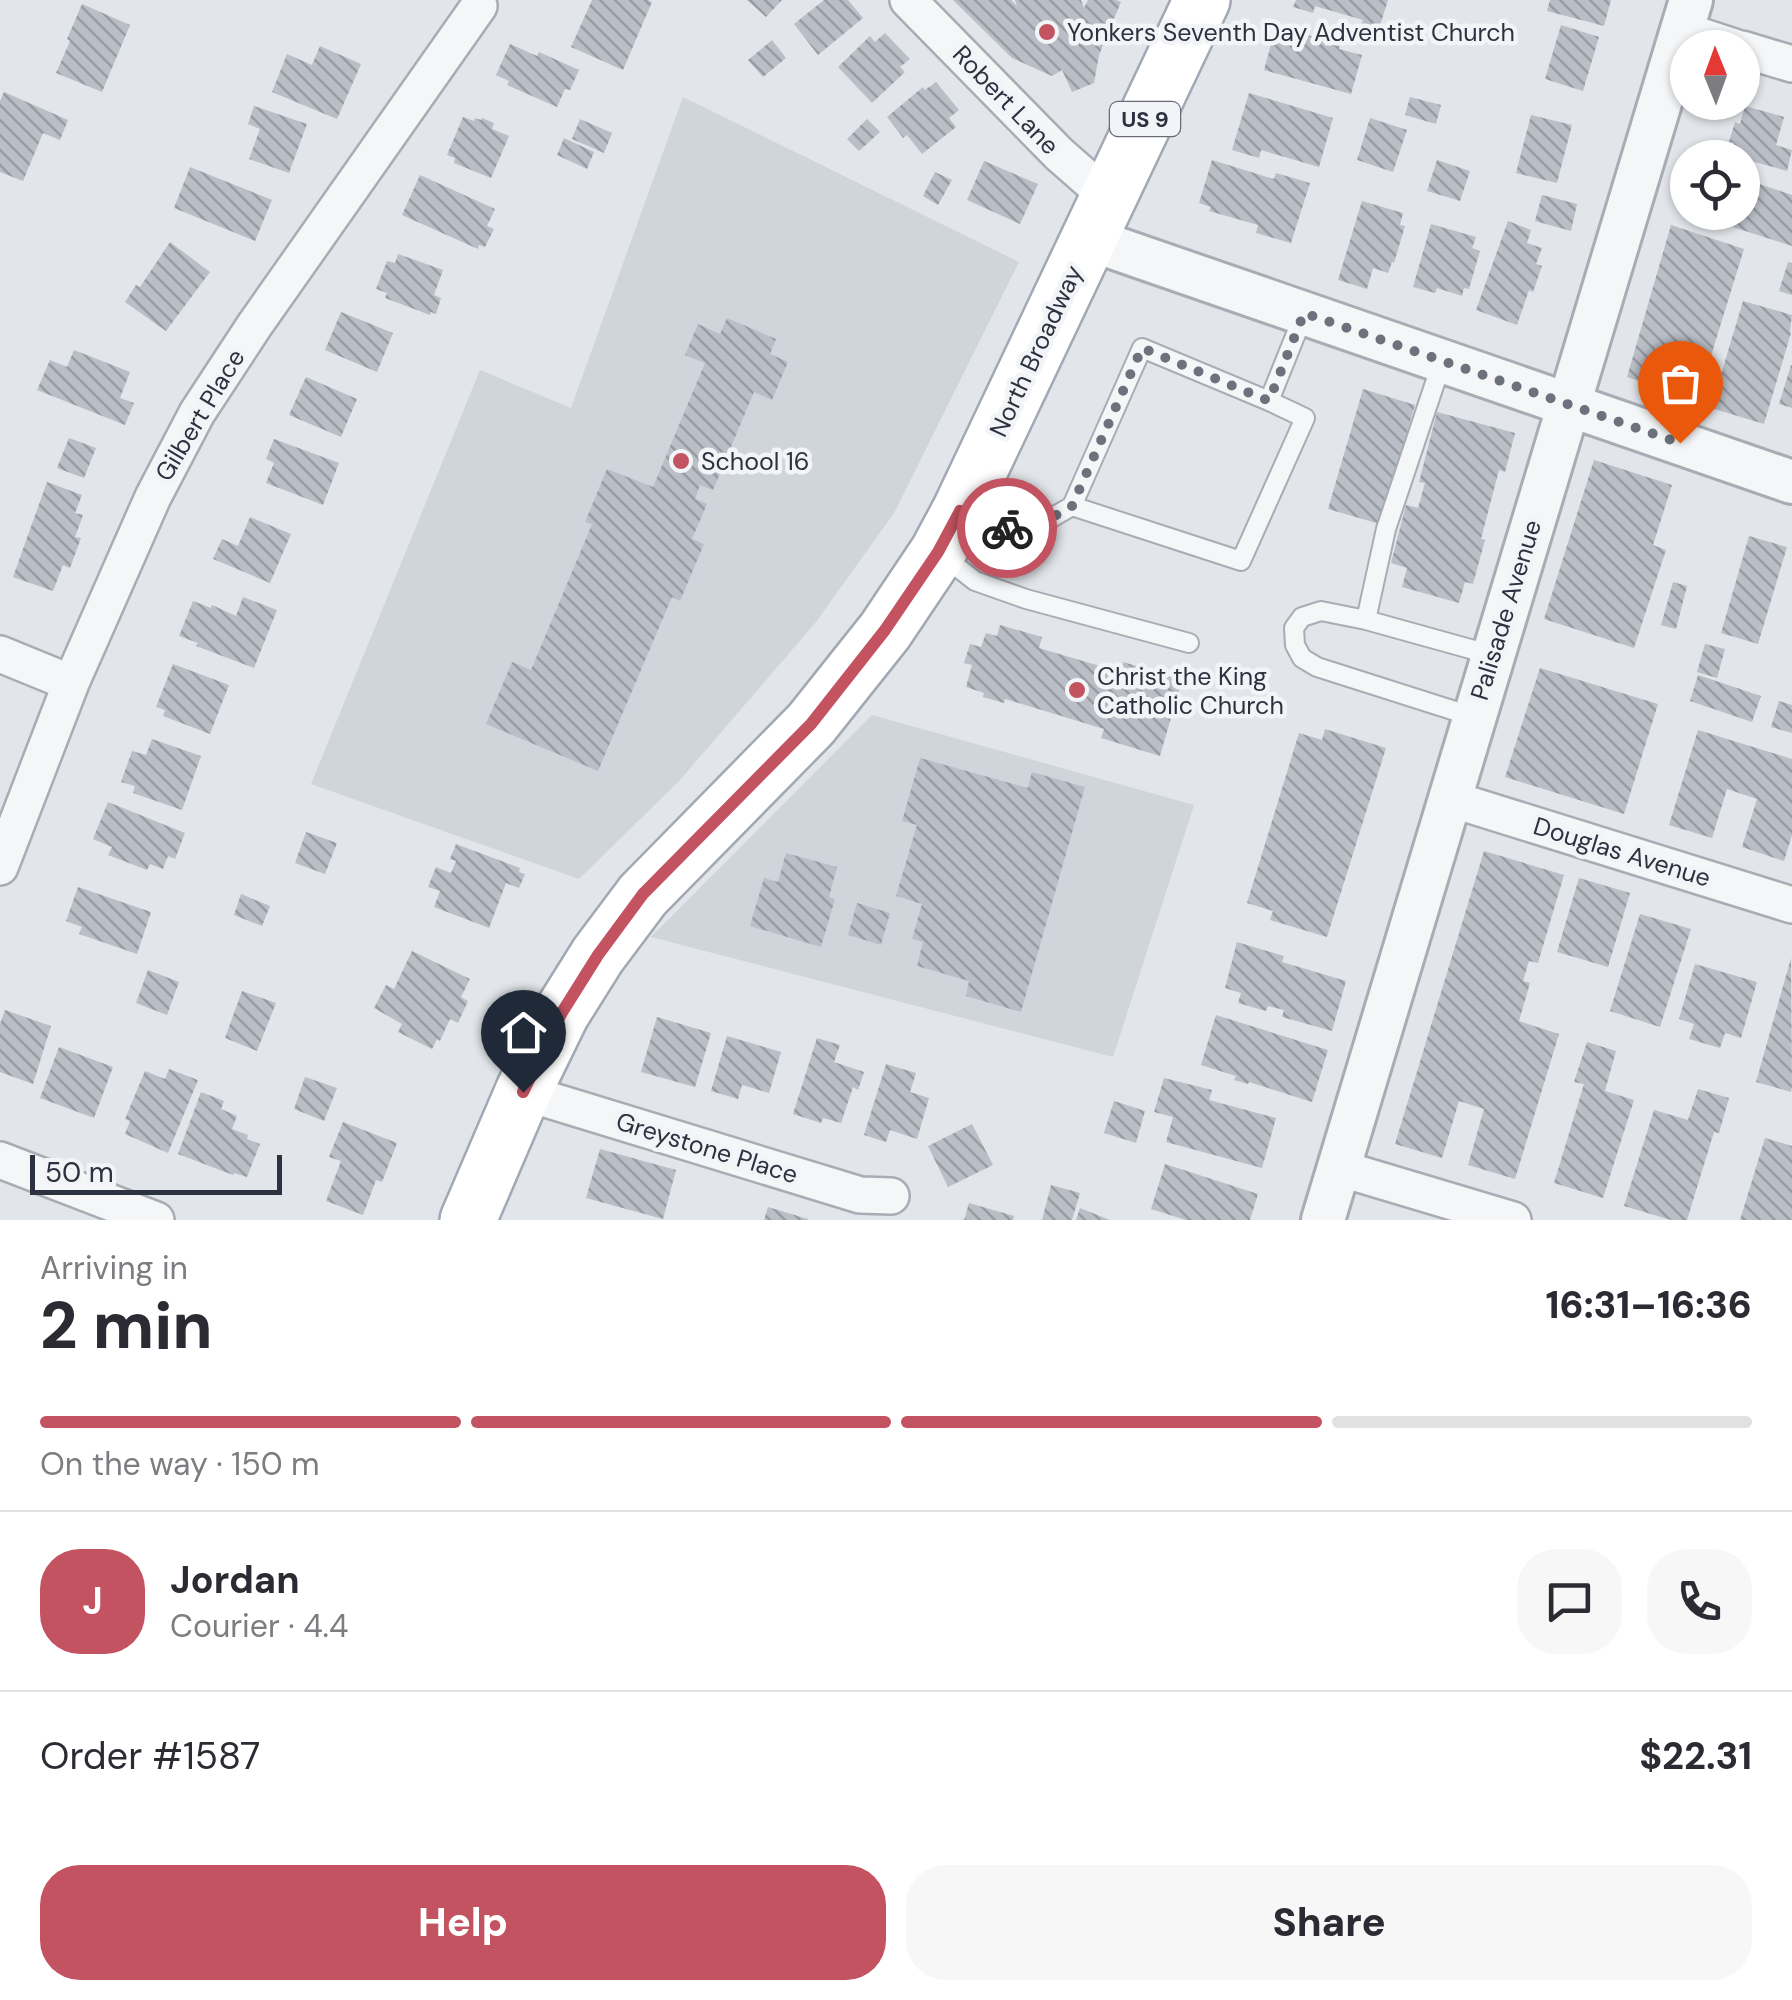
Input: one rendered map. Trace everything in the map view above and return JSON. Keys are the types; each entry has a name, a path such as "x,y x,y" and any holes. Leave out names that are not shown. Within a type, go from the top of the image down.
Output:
{"main road":[{"name":"North Broadway","path":"468,1220 561,1014 598,955 643,894 811,724 885,630 949,532 1202,0"}],"street":[{"name":"Robert Lane","path":"908,0 1058,154 1098,218"},
{"name":"Gilbert Place","path":"0,867 71,683 152,497 197,413 479,6"},
{"path":"1686,15 1711,30"},
{"name":"Palisade Avenue","path":"1323,1220 1686,15"},
{"path":"1760,54 1792,64"},
{"path":"1098,218 1304,313 1792,482"},
{"path":"0,654 71,683"},
{"name":"Douglas Avenue","path":"1451,799 1792,905"},
{"name":"Greystone Place","path":"523,1092 860,1195 891,1196"},
{"path":"0,1160 156,1220"},
{"path":"1339,1168 1513,1220"}],"lane":[{"path":"1269,401 1304,313"},
{"path":"1072,506 1241,561 1305,418 1142,348 1072,506 1029,531 1006,528 949,532 975,582 1189,642"},
{"path":"1366,620 1386,529 1442,362"},
{"path":"1474,717 1317,667 1302,658 1295,645 1294,628 1302,617 1321,611 1492,655"}],"shaded area":[{"name":"School 16","path":"683,97 1019,262 894,513 816,622 680,780 579,879 311,784 480,370 571,408"},
{"path":"872,715 1194,805 1113,1057 651,937"}],"building":[{"path":"592,0 652,2 623,70 571,47"},
{"path":"747,0 782,0 766,17"},
{"path":"824,0 848,0 863,18 818,55 794,24"},
{"name":"Yonkers Seventh Day Adventist Church","path":"953,0 1011,0 1017,6 1015,0 1081,0 1084,8 1088,0 1121,2 1099,55 1094,83 1072,92 1062,70 1052,76 1012,58"},
{"path":"1296,0 1388,0 1377,35 1360,29 1363,20 1315,6 1313,13 1293,7"},
{"path":"1550,0 1611,0 1604,26 1547,11"},
{"path":"82,4 130,25 102,92 56,73"},
{"path":"1561,25 1599,37 1583,91 1545,79"},
{"path":"1276,26 1340,44 1339,49 1362,55 1351,94 1264,70"},
{"path":"885,33 910,59 900,67 905,72 872,103 838,67 870,36 875,42"},
{"path":"772,40 786,58 763,77 748,60"},
{"path":"510,44 579,70 557,107 507,85 509,81 496,75"},
{"path":"320,46 361,64 337,119 272,92 287,54 312,65"},
{"path":"936,82 959,110 949,118 956,127 922,154 887,117 923,87 925,90"},
{"path":"4,92 68,120 60,140 43,133 23,181 0,172 0,101"},
{"path":"1249,93 1333,118 1319,167 1261,150 1259,158 1232,150"},
{"path":"1410,97 1441,105 1436,124 1405,115"},
{"path":"254,106 307,124 289,173 249,159 260,129 248,124"},
{"path":"1760,110 1784,117 1776,145 1792,150 1787,171 1760,163 1760,140 1730,140 1735,122 1740,124 1741,120 1760,120"},
{"path":"1531,115 1572,125 1557,183 1516,173"},
{"path":"463,117 474,121 482,118 494,123 492,129 509,136 491,178 454,163 455,158 447,155"},
{"path":"1370,118 1407,130 1393,172 1357,160"},
{"path":"580,119 612,133 604,153 572,139"},
{"path":"867,119 880,132 859,151 847,139"},
{"path":"564,138 594,152 587,169 557,155"},
{"path":"1212,160 1274,179 1276,173 1310,183 1291,243 1256,233 1258,225 1209,211 1211,207 1199,203"},
{"path":"1437,160 1470,171 1460,201 1427,191"},
{"path":"984,161 1038,184 1020,224 967,200"},
{"path":"190,167 272,200 255,241 174,208"},
{"path":"935,172 952,180 938,205 923,196"},
{"path":"420,175 495,209 487,226 494,229 485,247 479,245 478,249 402,215"},
{"path":"1760,184 1792,195 1792,246 1742,230 1760,230"},
{"path":"1542,195 1577,204 1571,231 1535,221"},
{"path":"1362,201 1403,213 1400,225 1405,226 1388,273 1373,268 1367,289 1338,280"},
{"path":"1508,221 1531,230 1527,243 1542,248 1536,264 1542,266 1517,325 1476,310"},
{"path":"1431,224 1476,237 1472,248 1480,251 1469,289 1464,288 1462,296 1437,288 1435,293 1413,287"},
{"path":"1670,228 1744,249 1697,401 1627,377"},
{"path":"170,242 210,272 166,331 125,302"},
{"path":"398,254 443,270 434,295 441,298 436,314 385,298 387,293 376,289 387,261 395,263"},
{"path":"1788,262 1792,263 1792,295 1779,291"},
{"path":"1743,301 1792,315 1791,333 1764,424 1711,408"},
{"path":"341,312 393,333 377,372 325,350"},
{"path":"727,318 776,339 770,354 788,362 772,400 754,392 713,490 700,485 695,499 707,504 692,539 704,544 680,601 672,597 598,771 486,724 512,662 531,670 592,524 585,522 607,469 653,487 705,363 685,355 698,324 720,334"},
{"path":"74,350 130,372 120,398 134,403 125,425 37,390 50,360 67,367"},
{"path":"1792,365 1792,408 1779,404"},
{"path":"306,377 357,399 341,437 289,415"},
{"path":"1363,389 1415,405 1380,524 1328,509"},
{"path":"1437,412 1515,433 1505,472 1499,470 1473,584 1465,582 1459,603 1402,587 1407,568 1391,563 1406,505 1418,508 1425,483 1419,482"},
{"path":"69,438 96,448 84,478 57,468"},
{"path":"274,439 339,463 323,505 266,483 274,463 266,459"},
{"path":"1594,460 1672,485 1653,545 1666,550 1634,648 1544,619"},
{"path":"47,482 82,495 75,513 83,515 75,537 81,538 70,568 63,565 53,591 13,577"},
{"path":"250,517 291,534 270,583 213,559 222,539 238,546"},
{"path":"1749,536 1787,547 1758,644 1721,633"},
{"path":"1673,582 1687,586 1676,629 1661,625"},
{"path":"243,597 277,610 254,668 179,636 193,601 236,616"},
{"name":"Christ the King Catholic Church","path":"1000,625 1042,637 1039,648 1120,672 1123,662 1182,680 1160,756 1101,738 1104,729 1005,699 1004,703 983,697 984,693 966,687 972,665 964,663 970,644 981,647 986,633 997,636"},
{"path":"1705,644 1725,649 1717,678 1697,672"},
{"path":"173,664 229,685 210,734 163,716 165,710 156,707"},
{"path":"1540,668 1658,704 1624,814 1505,777"},
{"path":"1698,675 1761,696 1752,722 1690,701"},
{"path":"1779,701 1792,705 1792,733 1771,727"},
{"path":"1325,729 1386,748 1327,937 1270,920 1273,911 1247,903 1299,733 1322,740"},
{"path":"1698,730 1792,759 1792,835 1784,861 1742,847 1757,799 1727,789 1712,838 1669,825"},
{"path":"152,739 201,756 182,810 133,793 135,786 121,782 132,751 146,755"},
{"path":"920,758 1028,788 1032,772 1085,787 1021,1012 966,996 969,981 917,966 923,942 912,939 922,904 896,896 917,825 902,821"},
{"path":"108,802 185,833 175,859 168,856 163,869 150,864 147,870 108,855 112,847 93,839"},
{"path":"306,832 337,843 325,874 295,863"},
{"path":"456,844 520,868 519,872 525,874 519,888 506,883 489,928 434,907 440,891 428,887 436,867 451,873 456,861 450,859"},
{"path":"1484,851 1564,875 1538,963 1529,961 1523,981 1530,983 1519,1021 1559,1034 1515,1179 1468,1165 1484,1109 1459,1101 1442,1158 1395,1144"},
{"path":"786,853 837,867 829,897 835,899 821,947 750,926 764,878 778,882"},
{"path":"1579,878 1630,893 1608,967 1557,952"},
{"path":"78,887 151,912 137,954 79,934 82,927 66,921"},
{"path":"241,894 270,906 262,926 234,915"},
{"path":"857,903 890,913 881,945 848,935"},
{"path":"1640,914 1691,929 1660,1027 1610,1011"},
{"path":"1237,942 1284,956 1282,962 1346,981 1332,1031 1282,1017 1284,1010 1268,1006 1266,1011 1238,1003 1241,993 1225,988"},
{"path":"412,951 470,979 461,997 468,1001 458,1023 450,1019 432,1049 398,1032 402,1024 374,1008 386,985 394,989"},
{"path":"1791,958 1792,1086 1791,1092 1756,1082"},
{"path":"1695,964 1757,982 1741,1038 1725,1033 1720,1048 1689,1039 1694,1024 1679,1019"},
{"path":"148,970 179,982 167,1015 136,1003"},
{"path":"242,991 276,1003 257,1051 225,1038"},
{"path":"5,1010 51,1026 33,1084 0,1072 0,1024"},
{"path":"1216,1015 1328,1050 1312,1102 1234,1080 1236,1076 1201,1065"},
{"path":"657,1017 711,1033 695,1087 641,1072"},
{"path":"727,1036 781,1052 769,1093 742,1085 738,1099 711,1091"},
{"path":"817,1038 840,1045 834,1062 864,1072 858,1090 853,1087 841,1123 823,1118 821,1123 793,1114"},
{"path":"1587,1042 1616,1051 1605,1091 1634,1100 1603,1198 1554,1183 1584,1084 1574,1082"},
{"path":"59,1047 113,1067 94,1118 40,1098"},
{"path":"886,1064 916,1073 910,1092 929,1098 917,1139 890,1130 886,1142 864,1135"},
{"path":"169,1069 198,1080 168,1153 125,1134 130,1121 125,1119 145,1071 165,1079"},
{"path":"305,1077 337,1088 324,1121 294,1109"},
{"path":"1164,1078 1212,1090 1209,1100 1276,1118 1262,1168 1166,1142 1173,1117 1154,1112"},
{"path":"1698,1089 1729,1098 1719,1133 1714,1132 1687,1220 1671,1220 1624,1206 1654,1110 1688,1120"},
{"path":"201,1092 224,1101 221,1109 237,1116 232,1129 260,1144 247,1177 178,1154"},
{"path":"1114,1101 1145,1111 1136,1143 1104,1133"},
{"path":"343,1122 397,1143 382,1182 376,1180 363,1215 326,1201 341,1161 329,1157"},
{"path":"972,1124 993,1165 948,1187 928,1146"},
{"path":"1765,1138 1792,1146 1792,1220 1740,1220"},
{"path":"600,1149 676,1170 663,1219 586,1198"},
{"path":"1165,1164 1258,1194 1250,1220 1186,1220 1151,1209"},
{"path":"1051,1185 1080,1193 1072,1220 1042,1220"},
{"path":"969,1203 1014,1216 1013,1220 964,1220"},
{"path":"768,1207 808,1219 808,1220 764,1220"},
{"path":"1080,1208 1110,1220 1076,1220"}],"way so far":[{"path":"1007,528 1029,531 1072,506 1142,348 1269,401 1304,313 1680,443"}],"place":[{"name":"Yonkers Seventh Day Adventist Church","path":"1047,32"},
{"name":"School 16","path":"681,461"},
{"name":"Christ the King Catholic Church","path":"1077,690"}],"route":[{"path":"523,1092 561,1014 643,894 811,724 885,630 938,552 960,511 1007,528"}]}
